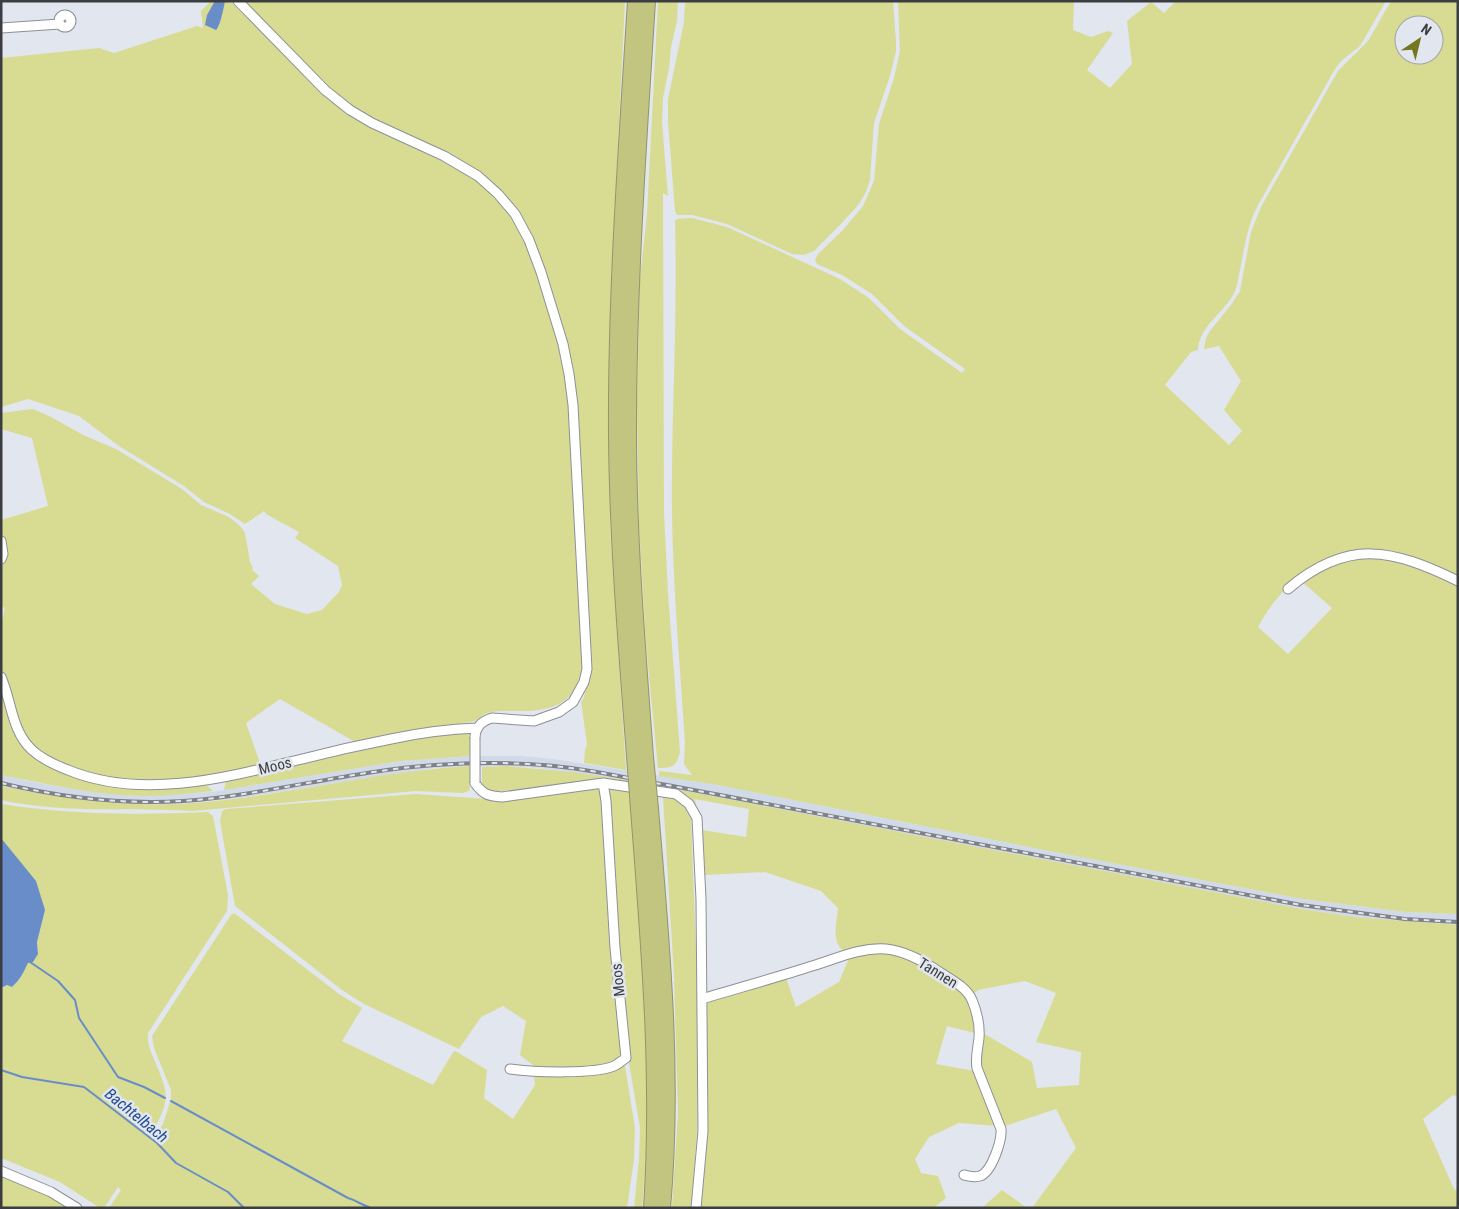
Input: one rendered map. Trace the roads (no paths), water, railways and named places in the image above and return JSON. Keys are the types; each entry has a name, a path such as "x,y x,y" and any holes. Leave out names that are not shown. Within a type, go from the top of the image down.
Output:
{"highway":[{"path":"635,1 619,282 616,437 624,620 640,756"},
{"path":"648,1 632,282 629,431 655,1113 650,1208"},
{"path":"644,809 663,973 667,1114 663,1208"}],"street":[{"name":"Moos","path":"1,677 9,697 14,722 23,740 40,756 61,768 85,778 136,785 196,782 250,772 393,738 476,732 486,720 492,718 534,721 559,712 573,702 584,682 588,669 573,405 563,344 529,240 515,214 498,194 478,176 444,156 372,123 350,110 326,90 238,1"},
{"path":"1,28 60,24"},
{"path":"1,541 3,554 1,560"},
{"path":"1288,589 1306,573 1326,563 1349,556 1368,554 1389,555 1406,559 1429,567 1458,581"},
{"path":"476,732 475,783 480,791 487,796 502,798 603,783 676,794 689,804 697,818 701,899 703,1131 696,1208"},
{"name":"Moos","path":"510,1069 531,1072 605,1068 615,1065 626,1058 615,948 606,801 603,783"},
{"name":"Tannen","path":"702,998 811,967 853,952 871,949 886,949 902,953 935,969 958,984 972,998 978,1017 977,1068 1002,1129 999,1146 986,1173 977,1177 964,1175"},
{"path":"1,1171 51,1192 77,1208"}],"water":[{"path":"215,1 225,1 216,30 205,25 207,15"},
{"path":"1,838 36,881 45,910 37,942 38,954 33,962 28,963 12,987 7,985 1,988"}],"waterway":[{"path":"30,962 58,981 75,1000 79,1018 118,1077 165,1098"},
{"name":"Bachtelbach","path":"1,1070 22,1077 84,1087 157,1143 176,1163 228,1192 244,1208"},
{"path":"171,1101 348,1198 369,1207"}],"railway":[{"path":"1,783 80,798 161,802 215,798 407,767 486,763 554,766 607,774 1301,905 1405,919 1458,922"}]}
